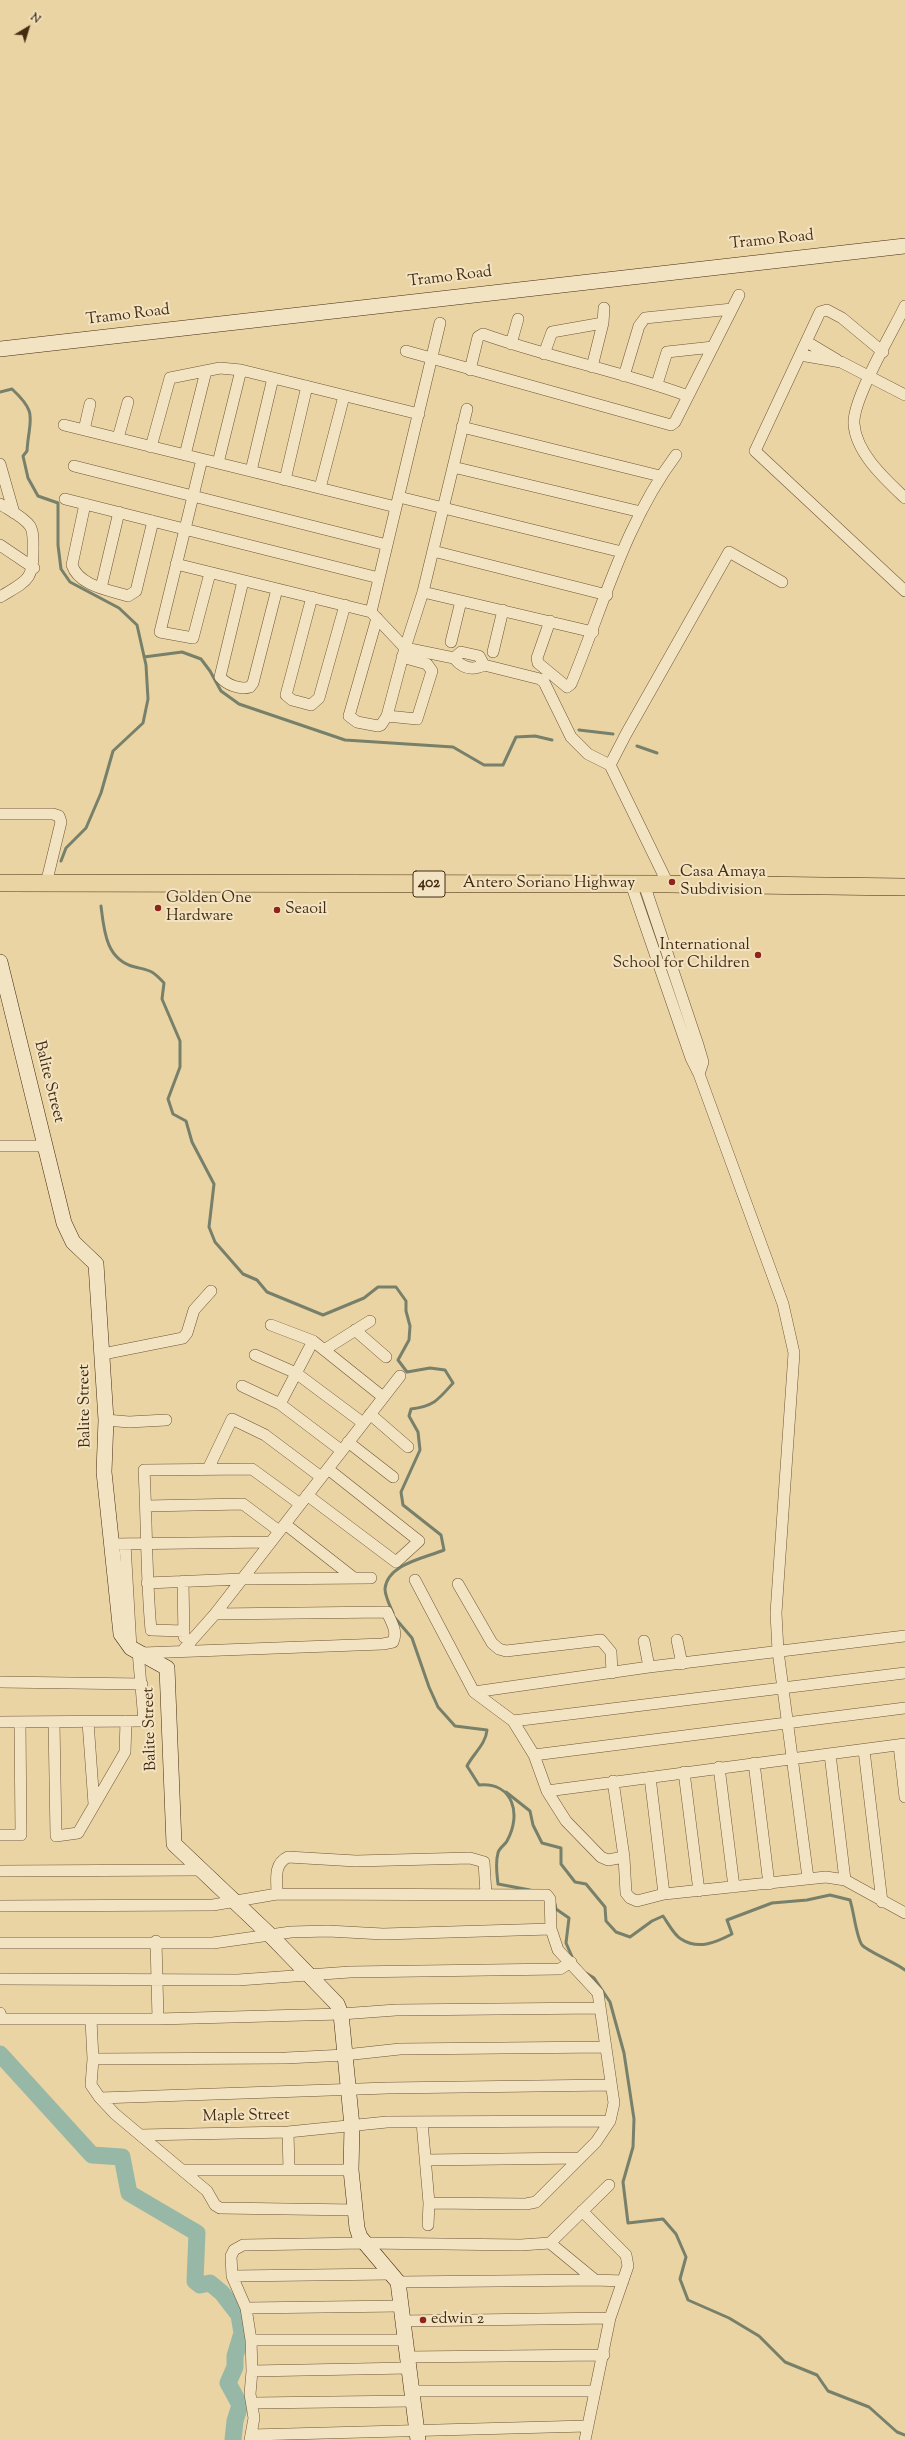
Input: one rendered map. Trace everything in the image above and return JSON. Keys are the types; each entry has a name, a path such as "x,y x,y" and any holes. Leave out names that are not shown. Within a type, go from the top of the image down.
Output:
{"main road":[{"name":"Antero Soriano Highway","path":"0,883 668,884 905,887"}],"street":[{"name":"Tramo Road","path":"0,349 905,246"},
{"path":"406,351 671,425 675,422 739,295"},
{"path":"905,306 869,377 855,412 854,424 858,440 871,462 905,498"},
{"path":"592,367 603,322 604,308"},
{"path":"624,376 638,326 645,318 732,308"},
{"path":"883,352 842,318 826,310 820,312 755,451 905,591"},
{"path":"511,344 518,319"},
{"path":"544,354 552,332 603,322"},
{"path":"440,323 379,578 374,615 349,716 357,722 378,726 381,725 387,716 403,653 423,592 467,409"},
{"path":"470,370 479,336 482,334 544,354 657,384 688,396"},
{"path":"807,342 841,362 905,395"},
{"path":"657,384 667,352 713,347"},
{"path":"800,355 841,362"},
{"path":"151,447 170,378 230,368 419,414"},
{"path":"218,463 241,370"},
{"path":"185,455 206,371"},
{"path":"251,471 273,378"},
{"path":"285,480 308,386"},
{"path":"320,488 344,396"},
{"path":"118,438 128,402"},
{"path":"84,430 90,404"},
{"path":"64,425 320,488 398,502 443,507 622,552"},
{"path":"462,427 660,476"},
{"path":"550,621 537,658 538,663 568,687 571,684 593,632 622,552 660,476 676,455"},
{"path":"202,459 160,632 164,634 193,638 210,573"},
{"path":"0,464 14,513"},
{"path":"74,466 387,545"},
{"path":"453,467 641,512"},
{"path":"64,499 379,578"},
{"path":"0,504 30,526 32,532 34,568 30,576 24,582 2,593"},
{"path":"85,504 72,565 75,573 82,579 101,588 128,596 136,590 153,521"},
{"path":"101,588 119,512"},
{"path":"0,545 34,568"},
{"path":"433,551 607,595"},
{"path":"610,766 626,734 729,552 782,582"},
{"path":"176,564 345,605 374,615 403,653 427,664 432,671 417,719 387,716"},
{"path":"243,581 220,676 230,684 245,688 250,687 253,683 277,589"},
{"path":"423,592 593,632"},
{"path":"312,597 286,695 288,698 311,705 319,698 345,605"},
{"path":"451,642 461,601"},
{"path":"493,652 502,610"},
{"path":"403,653 454,658 461,652 470,653 479,656 484,665 542,680 571,737 588,754 610,766 668,884"},
{"path":"0,814 53,814 59,816 61,822 46,884"},
{"path":"637,884 698,1045 703,1062 700,1074 782,1304 794,1353 776,1613 778,1651 808,1878"},
{"name":"Balite Street","path":"0,962 68,1235 96,1264 103,1354 106,1420 104,1472 118,1544 121,1634 138,1650 167,1668 174,1844 200,1870"},
{"path":"0,1146 46,1146"},
{"path":"103,1354 183,1338 187,1333 194,1310 211,1291"},
{"path":"324,1350 370,1320"},
{"path":"271,1326 312,1341 383,1397"},
{"path":"355,1330 386,1357"},
{"path":"280,1404 312,1341"},
{"path":"255,1355 296,1373 363,1423"},
{"path":"184,1650 215,1614 400,1376"},
{"path":"242,1386 280,1404 393,1477"},
{"path":"370,1414 408,1446"},
{"path":"208,1469 232,1419 265,1435 324,1473 420,1542 396,1562 307,1495"},
{"path":"106,1420 129,1422 166,1420"},
{"path":"184,1631 151,1630 147,1583 148,1543 144,1470 252,1469 300,1504"},
{"path":"146,1506 243,1504 282,1528 354,1578"},
{"path":"118,1544 271,1542"},
{"path":"147,1583 242,1579 371,1578"},
{"path":"415,1580 474,1692 513,1721 534,1755 547,1791 566,1821 601,1857 608,1860 624,1857"},
{"path":"183,1581 184,1650"},
{"path":"458,1584 492,1643 499,1649 506,1650 601,1640 611,1652 612,1673"},
{"path":"0,1722 144,1721 138,1650 383,1644 392,1642 395,1637 394,1629 387,1612 215,1614"},
{"path":"474,1692 649,1667 905,1636"},
{"path":"677,1640 682,1664"},
{"path":"644,1641 649,1667"},
{"path":"513,1721 905,1672"},
{"path":"0,1682 142,1684"},
{"path":"534,1755 905,1708"},
{"path":"54,1722 56,1836 78,1833 125,1752 126,1721"},
{"path":"0,1835 21,1835 20,1722"},
{"path":"88,1722 94,1804"},
{"path":"547,1791 719,1767 902,1745 905,1796"},
{"path":"864,1750 882,1902"},
{"path":"830,1754 845,1880"},
{"path":"754,1763 769,1884"},
{"path":"719,1767 734,1887"},
{"path":"684,1772 699,1891"},
{"path":"650,1777 664,1894"},
{"path":"613,1781 624,1857 626,1892 630,1898 637,1901 664,1894 769,1884 826,1876 845,1880 905,1914"},
{"path":"277,1894 276,1867 282,1860 288,1857 356,1860 470,1858 484,1862 486,1894"},
{"path":"0,1870 200,1870 235,1900 272,1936 336,2004 342,2014 352,2126 351,2170 357,2228 365,2243 395,2278 402,2314 417,2436"},
{"path":"0,1906 205,1905 277,1894 547,1895 550,1899 550,1929 558,1950 571,1962 598,1993 614,2103 610,2121 596,2142 536,2202 526,2204 429,2203"},
{"path":"0,1943 156,1941 213,1942 272,1936 291,1932 328,1931 383,1934 550,1929"},
{"path":"156,1941 158,2019"},
{"path":"0,1979 157,1981 238,1980 350,1972 560,1969 571,1962"},
{"path":"0,2014 2,2019 92,2020 342,2014 396,2010 600,2008"},
{"path":"92,2020 93,2059 91,2084 100,2098 140,2135 207,2191 215,2205 220,2208 355,2210"},
{"path":"93,2059 226,2059 345,2055 400,2049 606,2047"},
{"path":"100,2098 348,2090 611,2085"},
{"name":"Maple Street","path":"140,2135 288,2132 387,2122 610,2121"},
{"path":"422,2122 429,2203 428,2225"},
{"path":"288,2132 289,2169"},
{"path":"426,2160 580,2158"},
{"path":"183,2170 351,2170"},
{"path":"588,2426 417,2436 250,2437 254,2418 253,2403 250,2394 252,2371 251,2340 246,2308 232,2276 231,2256 234,2250 242,2245 365,2243 521,2245 550,2243 609,2185"},
{"path":"582,2211 626,2255 628,2266 610,2318 604,2355 585,2440"},
{"path":"550,2243 595,2280"},
{"path":"232,2276 623,2281"},
{"path":"246,2308 402,2314 610,2318"},
{"path":"251,2340 405,2340"},
{"path":"252,2371 604,2355"},
{"path":"253,2403 413,2396 595,2391"}],"waterway":[{"path":"0,392 12,389 20,397 29,411 30,423 27,451 23,456 28,478 38,496 58,503 58,545 61,569 70,582 119,608 137,625 146,665 148,699 143,723 113,751 101,793 86,828 66,848 61,861"},
{"path":"144,657 182,652 201,659 210,671 221,691 239,704 345,740 453,747 484,765 503,765 516,737 535,736 552,740"},
{"path":"579,730 613,734"},
{"path":"637,746 657,753"},
{"path":"101,906 105,934 112,951 125,963 151,972 164,983 162,999 180,1041 180,1067 168,1099 173,1114 186,1121 192,1142 214,1184 209,1227 215,1242 243,1274 257,1280 267,1292 323,1315 364,1298 378,1287 396,1287 406,1301 406,1311 410,1326 409,1340 398,1360 407,1372 430,1368 445,1370 453,1383 435,1401 425,1406 411,1409 409,1416 418,1432 420,1450 401,1492 403,1505 441,1535 444,1550 408,1563 392,1573 387,1580 385,1592 393,1613"},
{"path":"395,1618 412,1638 429,1687 438,1707 455,1726 487,1730 482,1744 467,1766 479,1785 491,1785 507,1794 514,1811 514,1820 511,1831 507,1841 498,1853 497,1857 496,1865 498,1884 530,1890"},
{"path":"506,1792 530,1811 533,1825 542,1843 561,1848 561,1864 575,1882 586,1884 605,1907 606,1921 616,1932 630,1937 652,1921 663,1916 681,1939 694,1944 706,1944 732,1934 727,1920 772,1903 807,1900 830,1895 850,1900 858,1936 862,1945 905,1970"},
{"path":"555,1904 556,1909 569,1918 566,1943 573,1959"},
{"path":"586,1973 594,1978 610,2002 624,2053 634,2119 633,2147 623,2182 628,2223 663,2219 676,2234 686,2257 680,2279 688,2300 729,2318 759,2336 785,2362 817,2375 828,2391 869,2407 897,2432 905,2435"},
{"path":"0,2054 92,2155 122,2157 129,2193 197,2233 195,2281 200,2285 210,2283 222,2293 239,2315 242,2333 235,2356 235,2367 228,2383 240,2405 235,2421 233,2440"}],"place":[{"name":"Casa Amaya Subdivision","path":"672,882"},
{"name":"Golden One Hardware","path":"158,908"},
{"name":"Seaoil","path":"277,910"},
{"name":"International School for Children","path":"758,955"},
{"name":"edwin 2","path":"423,2320"}]}
